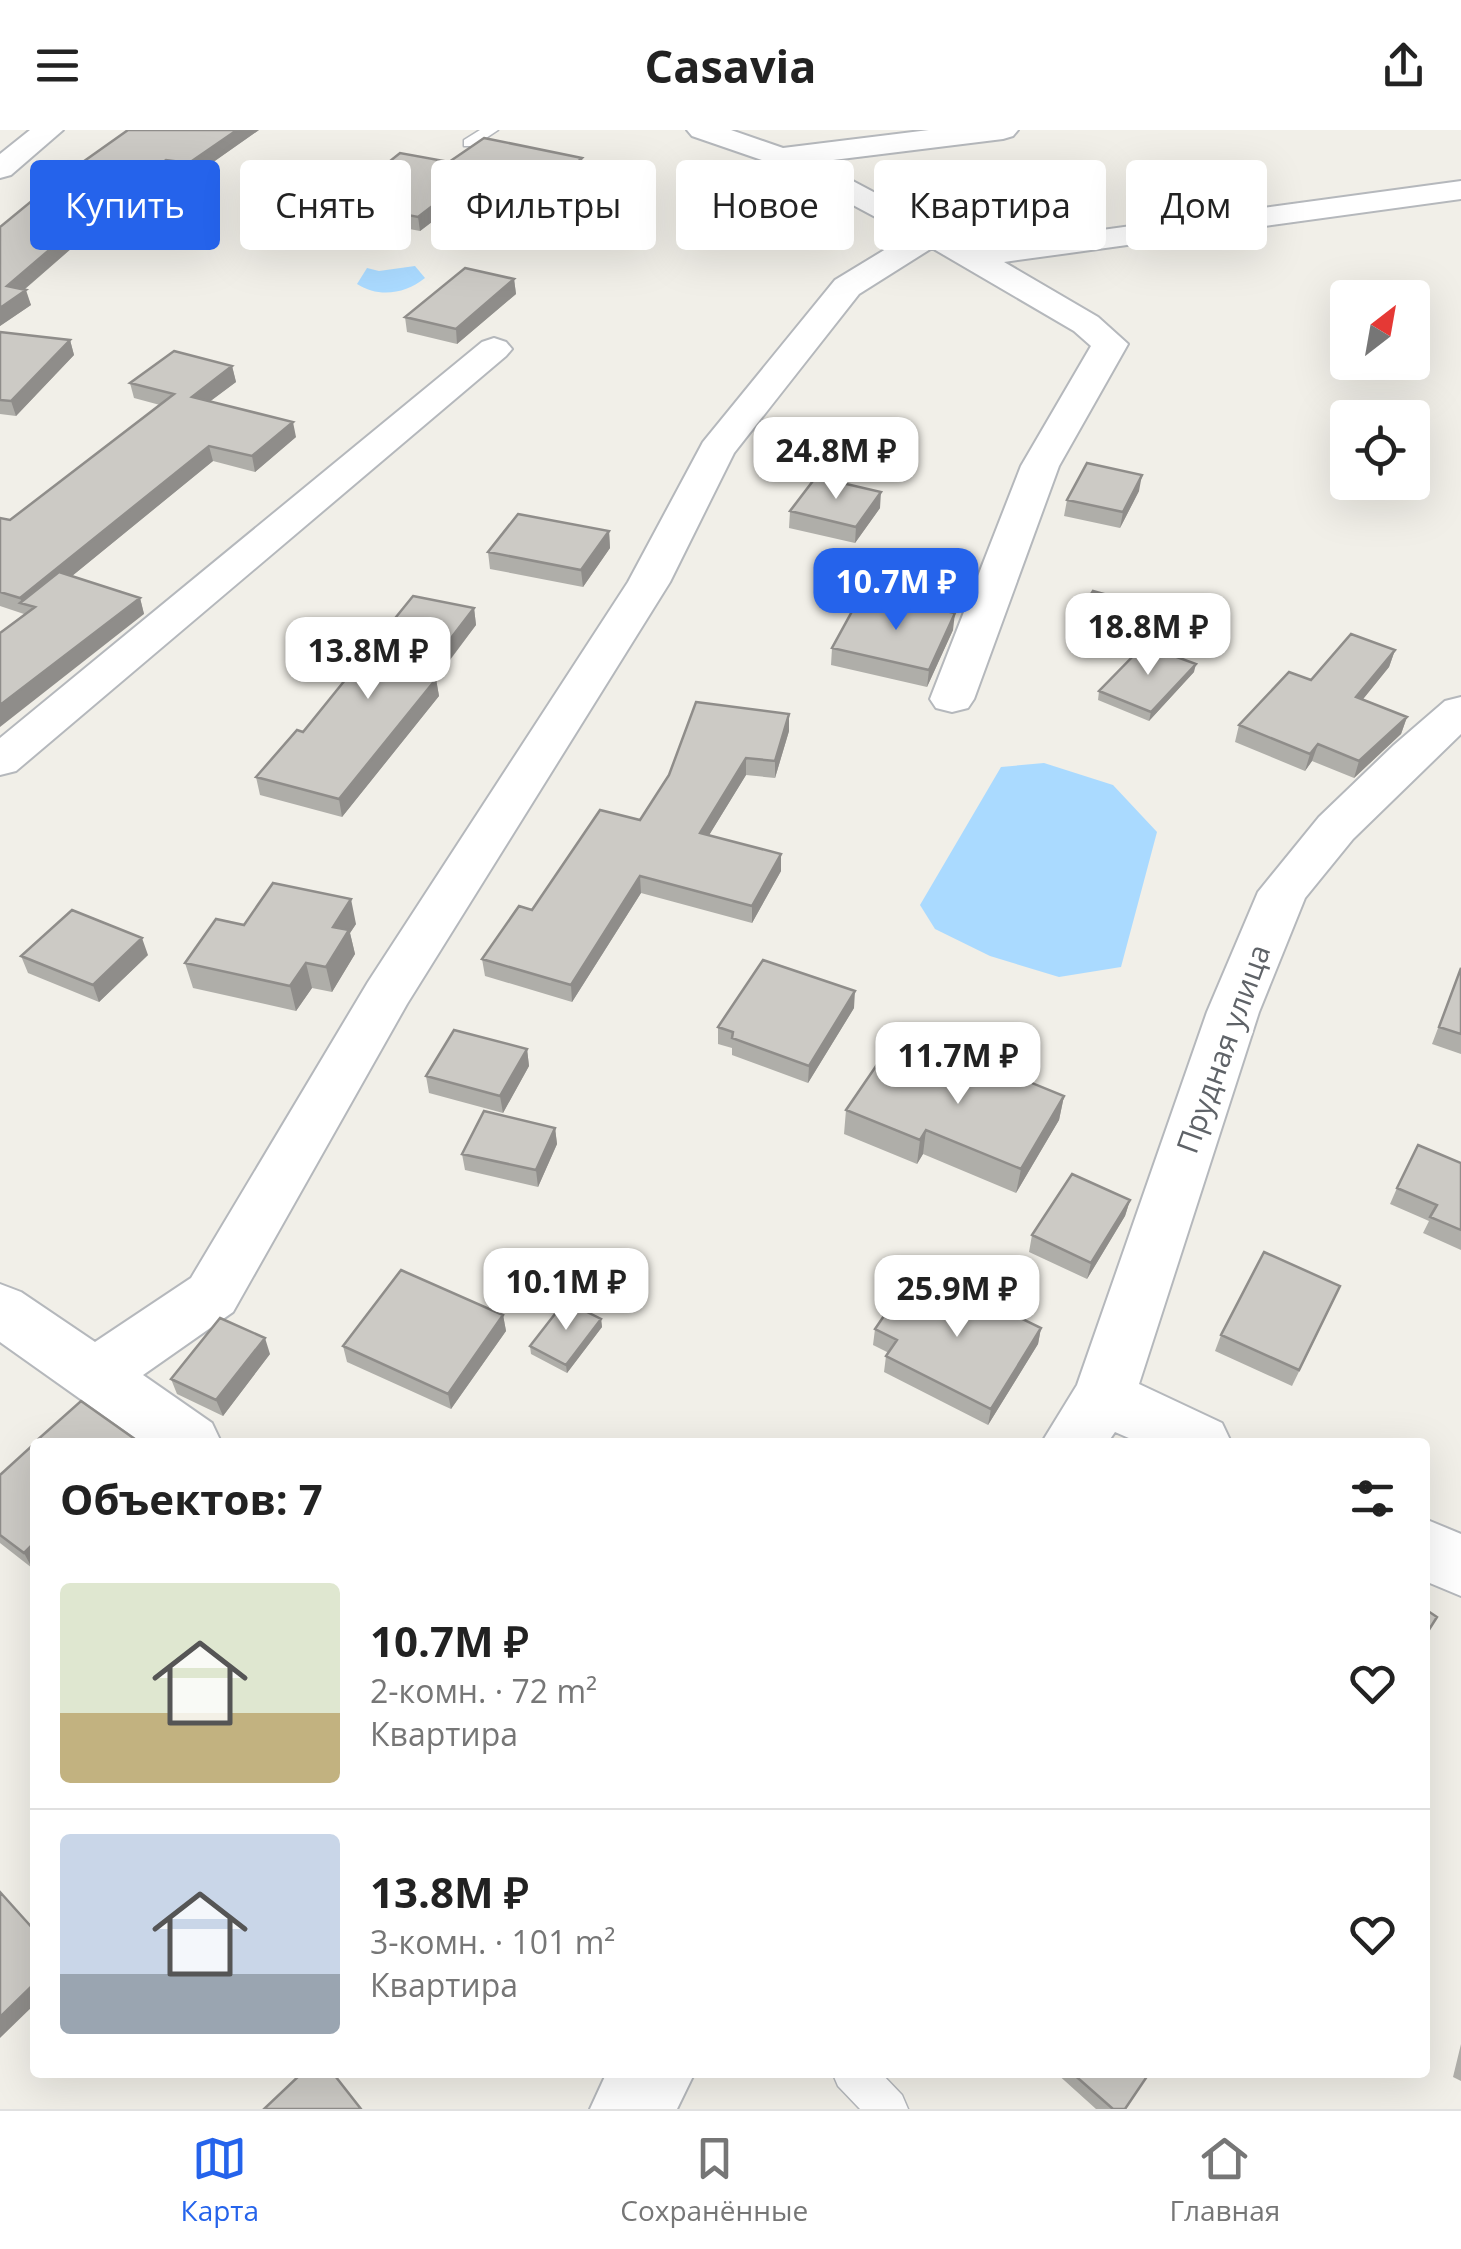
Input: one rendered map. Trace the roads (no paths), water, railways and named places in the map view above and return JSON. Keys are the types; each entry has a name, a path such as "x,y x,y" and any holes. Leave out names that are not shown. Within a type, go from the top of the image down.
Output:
{"street":[{"path":"0,169 48,130"},
{"path":"702,130 780,157 874,205"},
{"path":"780,157 1003,130"},
{"path":"973,257 1461,190"},
{"path":"96,1375 212,1295 386,995 650,582 716,450 848,288 907,250"},
{"path":"952,700 1040,466 1110,344 1086,324 961,250"},
{"path":"0,760 494,349"},
{"name":"Прудная улица","path":"1088,1420 1232,1012 1283,892 1336,828 1461,711"},
{"path":"0,1309 184,1438"},
{"path":"1088,1420 1180,1438"},
{"path":"1430,1551 1461,1566"},
{"path":"630,2109 650,2078"}],"lane":[{"path":"469,143 492,130"},
{"path":"858,2078 888,2109"}],"water":[{"path":"415,266 425,278 400,291 374,291 357,284 367,268 379,271"},
{"path":"1044,763 1113,785 1157,832 1121,967 1059,977 990,956 935,929 920,905 1001,767"}]}
